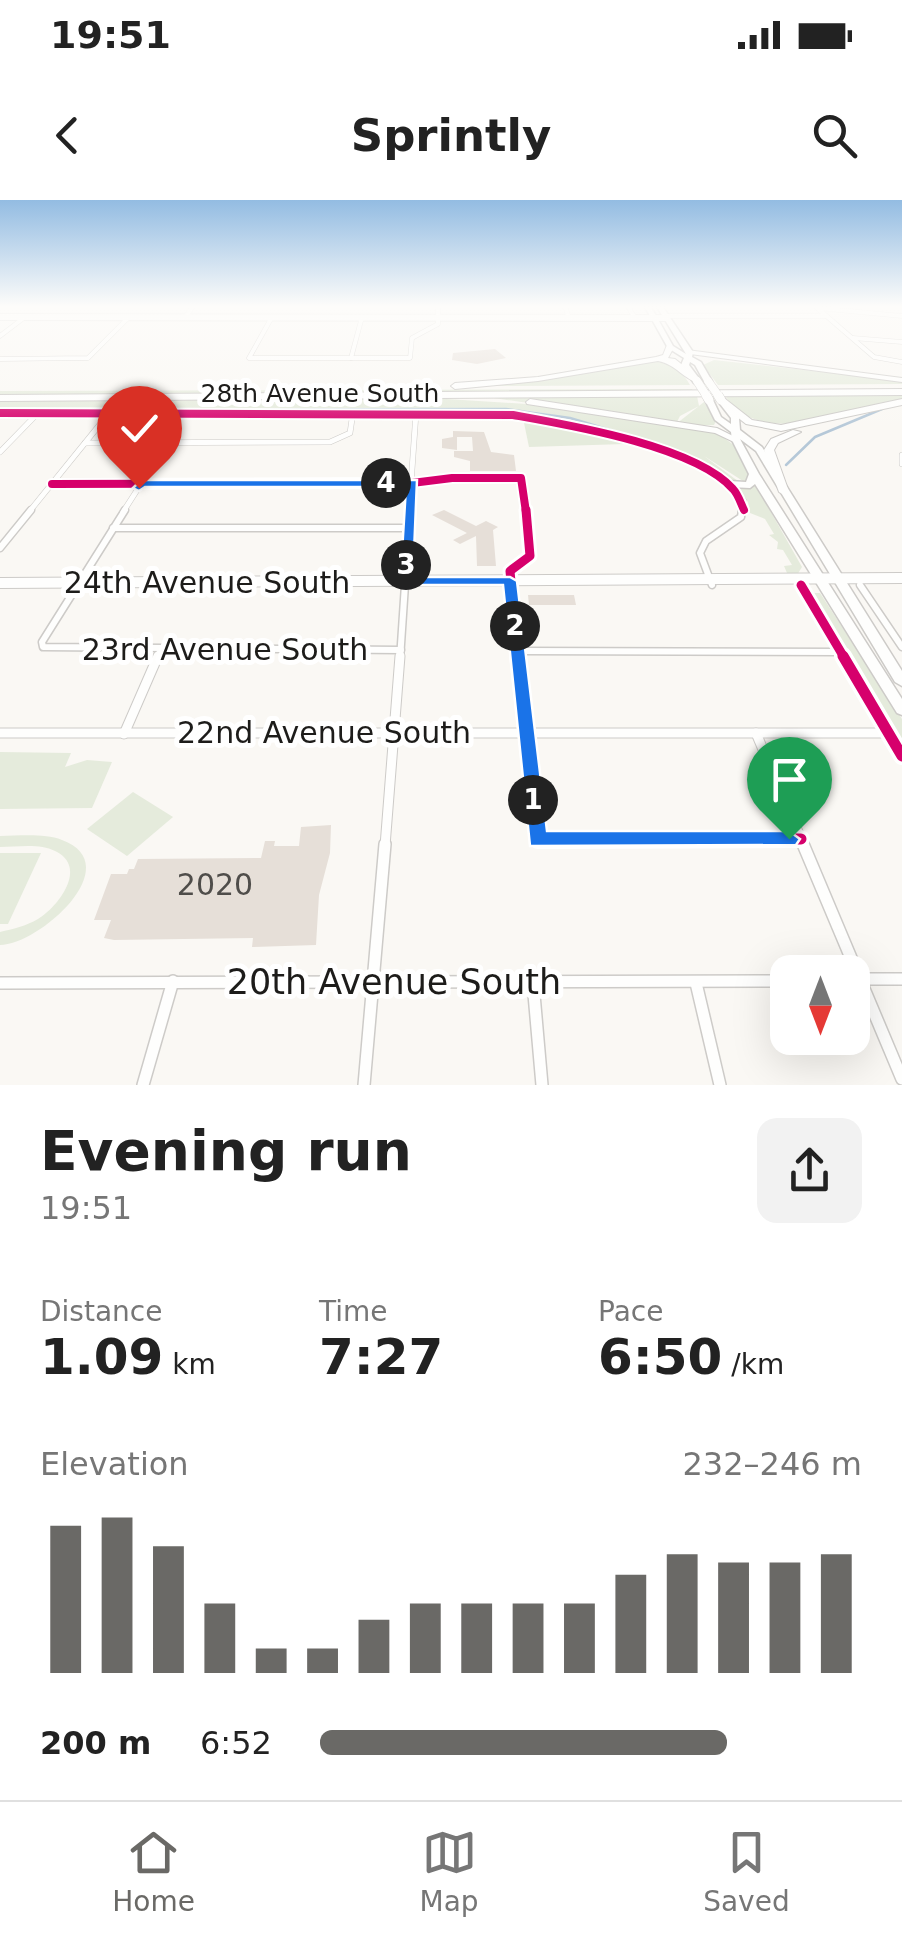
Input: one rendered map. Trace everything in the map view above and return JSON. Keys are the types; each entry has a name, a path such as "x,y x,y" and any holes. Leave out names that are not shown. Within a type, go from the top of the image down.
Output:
{"highway":[{"path":"399,388 508,383 658,359 666,356 669,348"},
{"path":"689,355 902,386"},
{"path":"698,364 720,358"},
{"path":"658,359 672,361 697,381"},
{"path":"0,389 902,386"},
{"path":"0,398 902,386"},
{"path":"434,395 546,404 736,436"},
{"path":"715,400 749,422 774,428 902,402"},
{"path":"784,492 768,450 770,445 843,414"},
{"path":"700,429 724,423"}],"main road":[{"path":"673,348 689,355"},
{"path":"685,348 708,381 724,423 736,436 754,474 902,710"},
{"path":"689,355 686,365 697,381 736,418 736,436"},
{"path":"736,436 759,449 902,682"},
{"path":"729,484 750,485 754,474"}],"street":[{"path":"0,359 88,358 98,348"},
{"path":"254,348 249,358 410,358 411,348"},
{"path":"351,358 354,348"},
{"path":"865,348 878,360 902,362"},
{"path":"0,548 110,412"},
{"path":"85,443 339,440 350,433 353,412"},
{"name":"28th Avenue South","path":"0,413 519,414 562,420 701,469"},
{"path":"0,452 38,413"},
{"path":"364,1085 416,413"},
{"path":"902,454 902,464"},
{"path":"701,469 729,484 744,506 741,517 706,541 700,554 711,581"},
{"path":"701,469 744,506"},
{"path":"52,484 412,483 452,478 521,478 532,548 530,556 510,570 510,581 538,840 800,839"},
{"path":"78,584 141,484"},
{"path":"113,528 408,528"},
{"name":"24th Avenue South","path":"711,581 801,585 820,582"},
{"name":"24th Avenue South","path":"838,581 860,585 902,582"},
{"name":"24th Avenue South","path":"0,583 902,582"},
{"name":"23rd Avenue South","path":"78,584 42,642 50,649 400,650"},
{"path":"801,585 902,756"},
{"path":"860,585 902,646"},
{"path":"124,734 161,650"},
{"path":"518,650 842,652"},
{"name":"22nd Avenue South","path":"0,733 888,733"},
{"path":"756,733 847,955"},
{"path":"870,979 902,979"},
{"path":"143,1085 173,981"},
{"name":"20th Avenue South","path":"0,983 770,981"},
{"path":"533,983 542,1085"},
{"path":"696,983 720,1085"},
{"path":"870,1008 902,1079"}],"green space":[{"path":"714,360 902,384 718,385 703,365"},
{"path":"640,361 670,365 690,385 487,386"},
{"path":"692,389 694,393 0,395 0,391"},
{"path":"902,395 902,400 833,418 783,424 741,413 726,397"},
{"path":"697,396 699,406 704,402 716,421 714,425 683,426 487,397"},
{"path":"431,398 527,404 716,432 735,446 750,476 746,483 704,456 742,484 738,483 697,460 709,464 641,438 571,418 524,410 0,410 0,399"},
{"path":"523,418 571,425 625,444 529,447"},
{"path":"755,484 802,567 797,575 787,573 784,566 792,565 769,535 774,534 765,519 750,513 748,502 738,490"},
{"path":"811,593 820,593 902,719 902,746"},
{"path":"0,752 71,753 65,767 87,760 112,762 92,808 0,809"},
{"path":"133,792 173,817 127,856 87,829"},
{"path":"0,836 62,840 80,852 86,867 82,884 71,902 54,918 17,942 0,945 0,932 33,921 54,906 67,886 70,867 65,858 49,849 0,847"},
{"path":"0,853 41,853 8,924 0,924"}],"building":[{"path":"495,349 506,358 477,364 452,360 453,353"},
{"path":"453,431 484,432 491,452 514,455 516,471 470,471 470,461 454,457 454,451 473,451 472,437 457,437 457,450 442,448 442,439 453,437"},
{"path":"444,510 476,526 486,521 498,527 493,530 496,566 477,566 476,536 460,544 453,540 467,533 432,515"},
{"path":"528,595 574,595 576,605 529,605"},
{"path":"331,825 330,853 319,895 316,945 252,947 253,938 114,940 104,938 111,920 94,920 111,874 127,874 138,859 261,858 265,841 275,841 274,846 299,846 301,827"}],"waterway":[{"path":"0,410 506,409 570,418 630,436"},
{"path":"786,465 815,437 882,409"},
{"path":"661,447 707,464"}],"cycle path":[{"path":"0,413 513,415 589,430 674,455 734,490 744,510"},
{"path":"52,484 412,483 452,478 521,478 531,548 530,556 510,571 510,581 538,840 801,839"},
{"path":"801,585 902,756"}],"route":[{"path":"139,488 141,484 412,483 405,582 510,581 538,840 789,839"}]}
